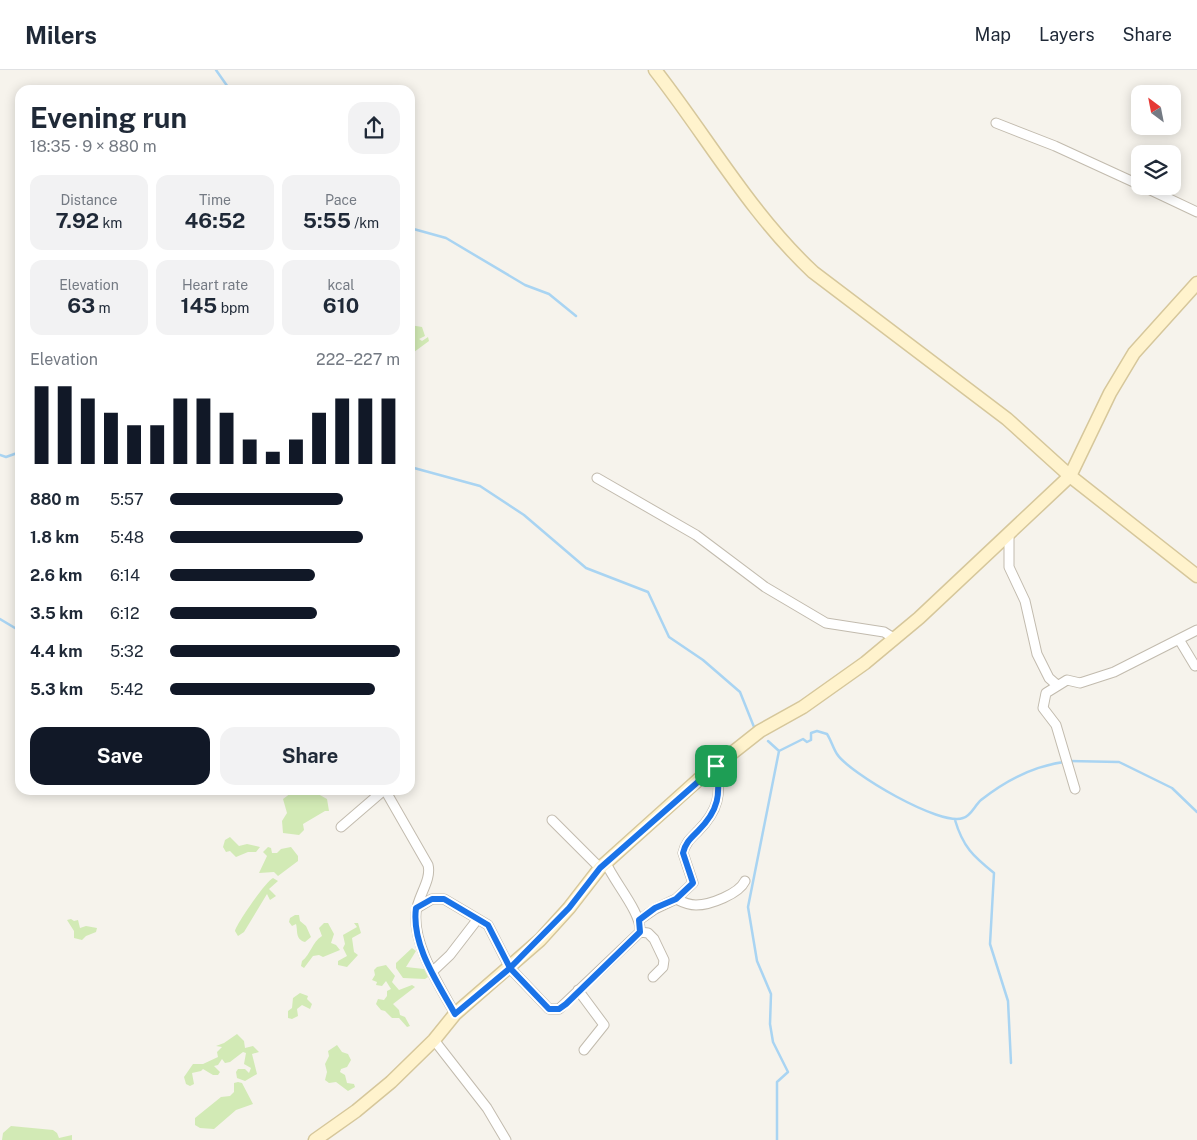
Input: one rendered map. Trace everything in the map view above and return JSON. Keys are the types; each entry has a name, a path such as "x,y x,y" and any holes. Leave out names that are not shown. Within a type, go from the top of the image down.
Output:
{"street":[{"path":"656,70 731,177 786,247 826,283 1007,419 1070,476 1197,576"},
{"path":"996,124 1054,146 1131,181"},
{"path":"1160,195 1197,212"},
{"path":"315,1140 356,1111 385,1087 434,1040 455,1014 510,968 564,913 603,866 716,766 760,731 829,690 895,639 1070,476 1110,393 1134,353 1197,282"},
{"path":"596,478 696,535 765,587 826,623 884,632 895,639"},
{"path":"1009,533 1009,567 1025,600 1037,654 1049,678 1057,685"},
{"path":"1046,694 1067,680 1080,683 1088,682 1180,640 1197,630"},
{"path":"1180,640 1195,666"},
{"path":"1049,678 1043,708 1056,725 1066,763 1076,789"},
{"path":"639,920 655,908 676,899 693,883 683,853 687,842 715,811 719,791 716,766"},
{"path":"341,827 378,795"},
{"path":"387,795 414,836 429,868 429,874 416,908 416,920 422,949 455,1014"},
{"path":"552,820 612,876 639,920 640,932"},
{"path":"676,899 697,905 736,892 745,881"},
{"path":"416,908 432,899 444,899 476,920 488,925 510,968 549,1009 559,1009 640,932"},
{"path":"432,972 450,955 476,920"},
{"path":"640,932 648,933 654,939 664,960 663,967 653,977"},
{"path":"578,990 604,1025 584,1050"},
{"path":"434,1040 487,1108 506,1140"}],"green space":[{"path":"415,326 422,327 425,336 419,339 422,341 428,337 429,341 415,351"},
{"path":"288,795 320,795 327,799 329,811 325,811 303,824 304,830 299,835 283,833 282,821 287,813 283,799"},
{"path":"230,837 239,846 247,844 260,847 256,852 248,852 236,857 230,851 226,852 223,847 225,840"},
{"path":"268,847 271,848 272,853 277,853 281,849 291,847 298,856 298,861 278,876 274,872 259,873 267,856 263,852"},
{"path":"273,878 278,881 269,889 276,896 270,900 267,894 244,932 238,936 235,931 241,920 258,894"},
{"path":"299,915 300,921 306,926 311,937 305,942 298,937 296,924 292,926 289,922 290,918"},
{"path":"71,919 74,921 78,920 80,928 86,926 97,928 96,932 82,940 74,938 74,931 67,920"},
{"path":"324,923 328,923 334,934 331,943 340,950 323,957 319,955 313,956 304,968 301,966 302,961 316,941 322,936 319,928"},
{"path":"354,923 358,923 361,933 352,938 354,952 358,955 347,967 338,965 338,961 347,956 343,948 345,944 343,935 357,927"},
{"path":"412,948 416,951 406,967 424,969 428,977 425,979 403,978 396,968 396,963"},
{"path":"386,965 395,976 392,982 399,990 412,985 415,987 393,1004 399,1010 400,1015 405,1017 410,1026 407,1027 399,1018 392,1018 376,1004 378,999 384,1000 387,996 387,991 391,989 386,981 382,986 376,985 377,982 372,980 375,975 374,970 377,967"},
{"path":"300,993 308,996 307,999 312,1004 310,1009 302,1005 297,1009 298,1016 292,1019 288,1018 288,1011 292,1008 293,998"},
{"path":"237,1034 244,1041 245,1048 253,1046 259,1052 252,1054 257,1074 245,1081 237,1078 236,1072 238,1069 245,1069 249,1073 251,1068 244,1064 246,1053 243,1052 230,1062 225,1063 222,1059 218,1065 214,1066 220,1072 218,1075 213,1075 203,1069 192,1073 194,1084 190,1086 186,1084 184,1077 193,1064 203,1064 218,1057 217,1052 222,1047 216,1046"},
{"path":"337,1045 342,1052 348,1054 351,1060 347,1067 341,1069 340,1072 345,1075 347,1083 354,1084 355,1087 348,1091 336,1082 329,1083 325,1080 327,1072 325,1064 329,1056 328,1051"},
{"path":"234,1083 242,1083 253,1104 236,1110 214,1129 200,1128 195,1125 195,1118 221,1097 230,1096 234,1092"},
{"path":"11,1126 53,1130 59,1138 72,1135 72,1140 2,1140 3,1133"}],"waterway":[{"path":"216,70 226,85"},
{"path":"415,229 446,238 525,285 549,294 576,316"},
{"path":"0,455 6,457 15,454"},
{"path":"415,468 480,486 524,515 586,568 648,592 669,637 703,660 740,692 754,727"},
{"path":"0,619 15,628"},
{"path":"768,741 779,751 803,739 807,742 811,740 811,733 817,731 827,734 837,754 845,763 876,785 917,807 952,819 966,817 981,800 1020,775 1064,762"},
{"path":"777,1140 777,1082 788,1072 773,1042 770,1024 771,994 757,961 748,907 779,751"},
{"path":"1069,761 1119,762 1172,788 1197,812"},
{"path":"955,820 965,844 994,873 990,944 1008,1001 1011,1063"}],"route":[{"path":"716,766 600,868 569,908 540,940 510,968 488,925 476,920 444,899 432,899 416,908 416,920 422,949 455,1014 510,968 549,1009 559,1009 566,1004 578,990 640,932 641,924 639,920 655,908 676,899 693,883 694,880 683,853 684,847 715,811 719,791 716,766"}]}
